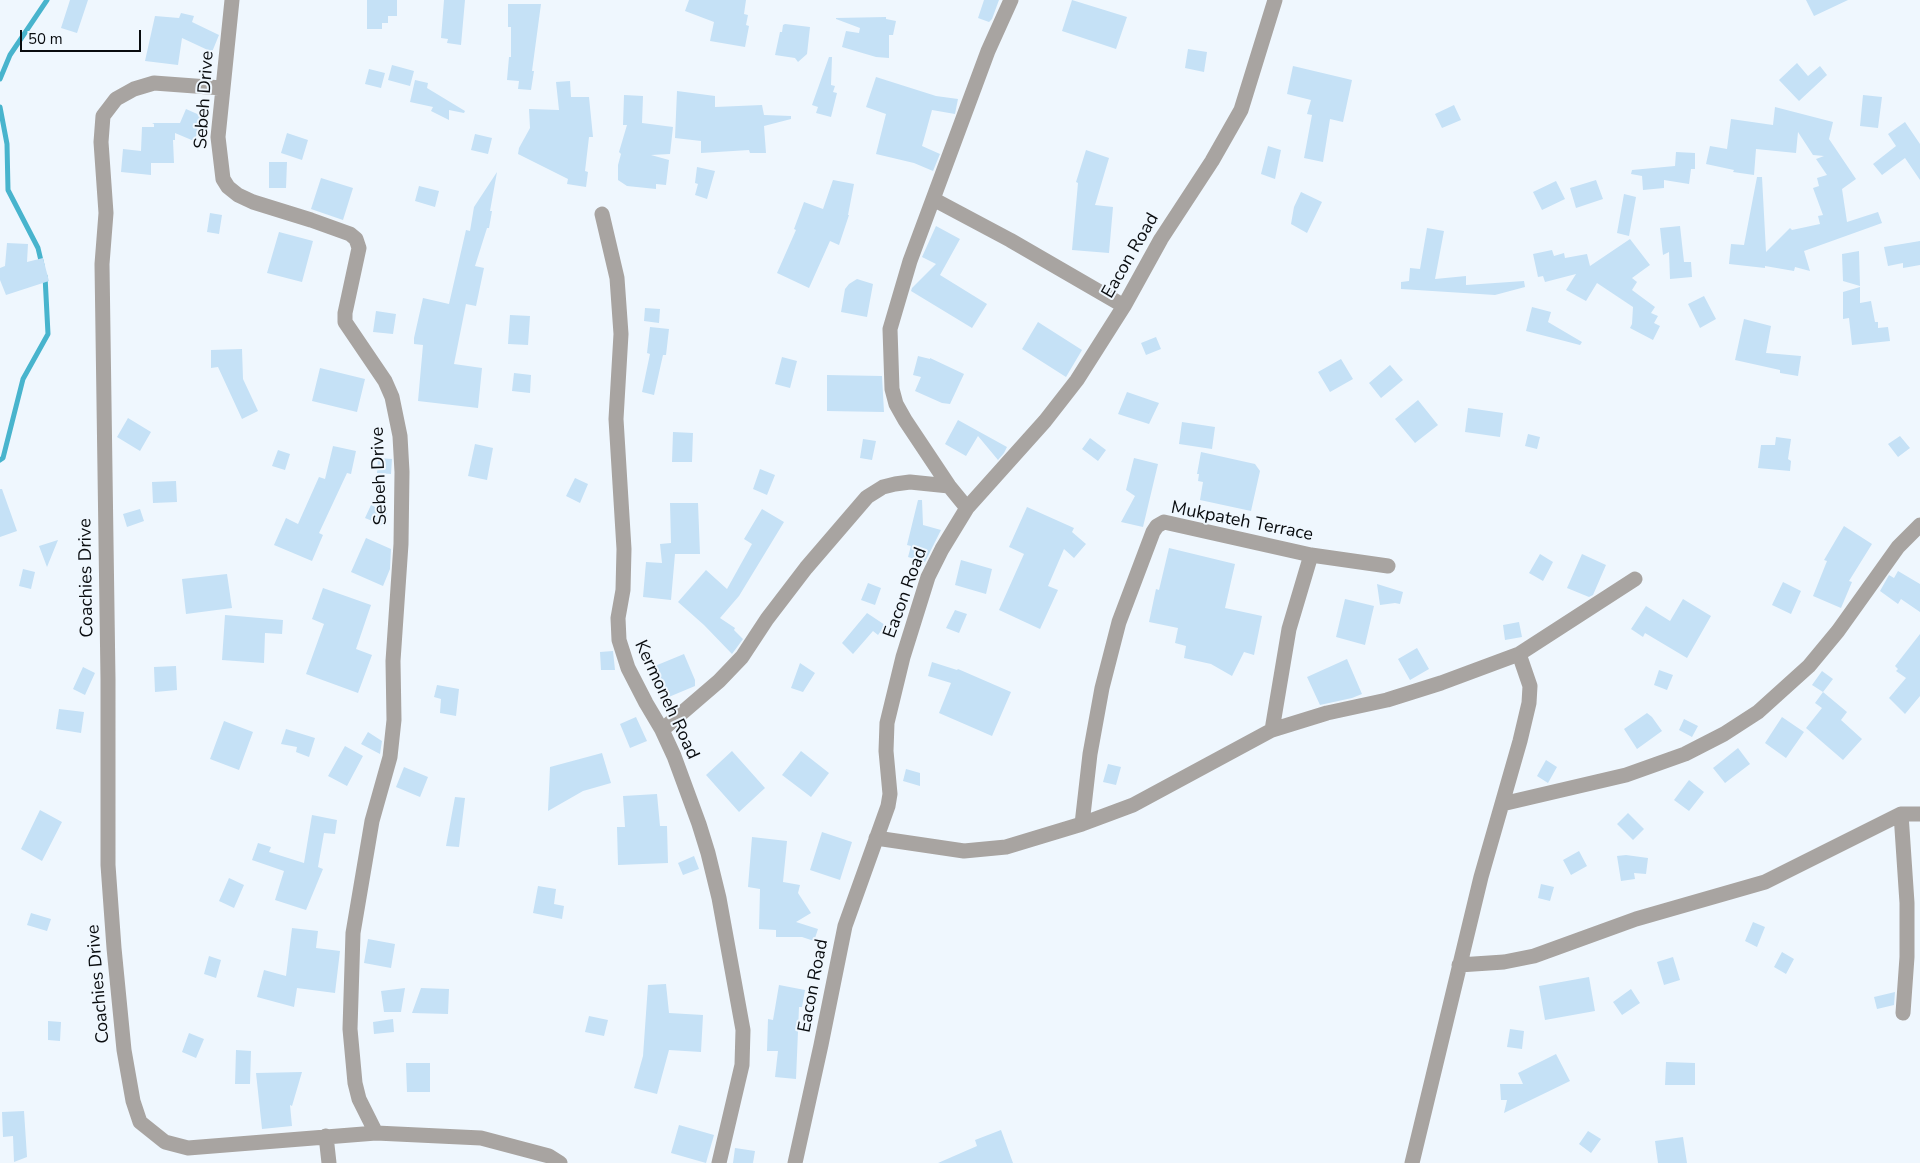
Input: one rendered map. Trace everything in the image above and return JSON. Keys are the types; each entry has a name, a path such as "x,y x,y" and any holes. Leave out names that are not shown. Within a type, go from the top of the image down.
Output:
{"street":[{"name":"Sebeh Drive","path":"232,0 218,137 223,178 228,187 238,195 253,202 312,220 350,234 356,239 359,248 345,313 345,322 385,381 392,397 400,436 402,472 401,544 393,662 394,720 390,757 372,822 353,933 350,1029 354,1075 359,1099 376,1133"},
{"path":"967,508 948,486 904,420 896,404 892,389 890,329 910,261 988,51 1011,0"},
{"name":"Eacon Road","path":"795,1163 845,926 888,806 890,794 886,751 887,723 903,657 928,577 942,549 967,508 1045,421 1077,380 1124,306 1161,239 1212,161 1241,110 1275,0"},
{"name":"Coachies Drive","path":"222,88 154,83 134,89 116,99 103,116 100,142 106,213 102,264 108,864 124,1050 133,1101 140,1122 164,1142 188,1148 376,1133 481,1138 549,1156 560,1163"},
{"path":"933,199 1010,240 1124,306"},
{"name":"Kermoneh Road","path":"602,214 617,278 621,334 616,420 624,549 623,590 618,618 618,640 628,668 674,756 708,853 743,1030 742,1064 718,1163"},
{"path":"662,730 720,681 742,657 806,568 867,497 883,487 895,484 910,482 948,486"},
{"name":"Mukpateh Terrace","path":"1082,824 1090,754 1102,688 1119,622 1153,532 1157,526 1164,522 1311,555 1388,566"},
{"path":"1502,804 1626,775 1685,754 1724,734 1758,712 1809,666 1838,631 1898,547 1920,525"},
{"path":"1272,730 1289,629 1311,555"},
{"path":"876,838 964,851 1006,848 1082,824 1132,805 1272,730 1327,713 1388,700 1442,683 1519,654 1635,579"},
{"path":"1412,1163 1481,877 1529,703 1530,686 1519,654"},
{"path":"1459,965 1504,962 1534,956 1636,919 1765,882 1901,814 1920,814"},
{"path":"1901,814 1907,903 1907,957 1903,1013"},
{"path":"326,1136 329,1163"}],"building":[{"path":"70,0 88,0 77,33 61,28"},
{"path":"367,0 397,0 397,16 388,16 388,23 382,23 382,29 367,29"},
{"path":"444,0 465,0 461,45 447,43 448,39 441,38"},
{"path":"689,0 746,0 744,14 748,15 746,25 749,26 745,47 710,41 714,22 685,11"},
{"path":"984,0 999,0 989,22 978,18"},
{"path":"1072,0 1127,17 1116,49 1062,31"},
{"path":"1806,0 1848,0 1814,16"},
{"path":"508,4 541,4 531,90 518,89 519,81 507,80 509,57 511,57 511,27 508,27"},
{"path":"181,13 194,16 192,22 219,35 212,52 182,38 178,65 145,61 155,16 179,18"},
{"path":"886,17 886,19 896,21 893,35 889,35 889,58 876,57 842,47 846,31 859,33 860,28 836,18"},
{"path":"783,25 810,27 807,54 798,62 795,58 775,55 780,32 782,32"},
{"path":"1188,49 1207,52 1204,72 1185,68"},
{"path":"829,57 832,57 831,85 835,86 833,92 837,93 831,117 816,113 818,107 812,105"},
{"path":"1797,63 1808,76 1820,66 1827,75 1799,101 1779,80"},
{"path":"392,65 414,71 410,86 388,80"},
{"path":"1293,66 1352,80 1343,122 1330,119 1323,162 1304,158 1312,115 1307,114 1311,100 1287,94"},
{"path":"369,69 385,73 381,88 365,84"},
{"path":"876,77 936,96 958,99 955,114 932,110 922,146 940,154 933,171 914,163 876,154 886,114 866,107"},
{"path":"415,80 428,83 427,88 465,111 464,113 449,110 449,120 431,111 433,107 410,102"},
{"path":"570,81 571,97 589,97 593,137 589,137 585,171 588,172 586,187 567,184 568,179 518,154 519,148 530,128 529,109 559,110 556,82"},
{"path":"677,91 715,96 715,107 762,105 764,115 791,116 791,119 764,126 766,153 750,153 749,150 701,153 701,141 675,138"},
{"path":"624,95 643,96 642,123 673,127 670,154 651,155 669,160 666,185 656,184 656,189 627,186 618,180 618,165 621,154 619,152 627,125 623,125"},
{"path":"1863,95 1882,97 1878,128 1860,126"},
{"path":"1454,105 1461,120 1442,128 1435,114"},
{"path":"1775,107 1833,122 1829,139 1856,179 1842,189 1847,222 1878,212 1882,223 1804,251 1810,271 1795,267 1794,271 1765,266 1765,268 1729,264 1731,244 1744,245 1757,177 1762,177 1766,252 1790,228 1792,230 1820,224 1818,216 1823,215 1813,188 1819,186 1817,178 1827,175 1816,159 1824,156 1813,155 1798,132 1796,153 1756,149 1754,175 1733,172 1734,170 1706,164 1710,146 1727,149 1731,119 1773,125"},
{"path":"186,109 204,117 194,141 175,133 175,140 173,140 174,163 151,163 151,175 121,172 123,149 141,151 142,127 154,127 152,123 180,123"},
{"path":"1905,122 1920,144 1920,180 1905,158 1882,175 1873,164 1896,146 1888,134"},
{"path":"287,133 308,140 302,160 281,153"},
{"path":"475,134 492,138 488,154 471,150"},
{"path":"1268,146 1281,150 1275,179 1261,174"},
{"path":"1086,150 1109,158 1095,205 1113,207 1109,253 1072,250 1078,183 1076,182"},
{"path":"1676,152 1695,153 1695,169 1691,169 1689,184 1664,180 1664,188 1643,190 1642,176 1631,174 1632,170 1675,166"},
{"path":"269,162 287,162 286,188 269,188"},
{"path":"697,167 715,171 707,199 695,195 698,184 695,183"},
{"path":"497,172 489,228 487,228 475,266 484,268 476,306 466,304 454,364 482,368 478,408 418,401 423,345 414,344 414,338 423,298 449,304 466,230 470,231 474,207"},
{"path":"321,178 353,188 343,220 311,209"},
{"path":"833,180 854,184 849,215 839,245 830,241 809,288 777,273 796,230 794,229 804,202 823,209"},
{"path":"1596,180 1603,199 1576,208 1570,188"},
{"path":"1556,181 1565,199 1542,210 1533,192"},
{"path":"419,186 439,191 435,207 415,201"},
{"path":"1301,192 1322,202 1307,233 1291,224 1294,207"},
{"path":"1624,194 1636,197 1629,236 1617,233"},
{"path":"210,213 222,215 219,234 207,232"},
{"path":"936,226 960,239 940,275 987,304 972,328 911,291 936,264 922,257"},
{"path":"1680,226 1684,262 1691,262 1692,277 1670,279 1669,252 1663,255 1660,228"},
{"path":"1427,228 1444,231 1435,279 1466,276 1466,285 1524,281 1525,287 1495,295 1401,289 1401,282 1409,281 1410,268 1420,269"},
{"path":"279,232 313,241 302,282 267,273"},
{"path":"1630,239 1650,265 1632,278 1637,282 1632,290 1655,307 1651,313 1658,316 1654,323 1660,326 1653,340 1630,328 1633,307 1597,283 1586,301 1566,290 1576,274 1545,282 1543,276 1538,277 1533,254 1552,250 1554,256 1564,253 1565,258 1587,254 1590,266"},
{"path":"1920,241 1920,265 1903,268 1903,263 1888,266 1884,247"},
{"path":"7,243 28,244 27,262 43,258 49,281 6,295 0,280 0,268 5,266"},
{"path":"1859,251 1860,286 1843,281 1842,254"},
{"path":"857,279 873,284 867,317 841,312 845,289"},
{"path":"1860,287 1860,303 1871,301 1875,322 1878,322 1878,328 1888,327 1890,341 1852,345 1849,318 1843,319 1843,292"},
{"path":"1704,296 1716,319 1700,328 1688,304"},
{"path":"1532,307 1551,312 1548,322 1582,342 1580,345 1526,331"},
{"path":"645,308 660,309 659,323 644,321"},
{"path":"376,311 396,314 393,334 373,332"},
{"path":"510,315 530,316 528,345 508,344"},
{"path":"1744,319 1771,326 1766,353 1801,356 1798,376 1780,373 1780,370 1735,360"},
{"path":"1038,322 1082,350 1066,377 1022,349"},
{"path":"650,327 669,329 666,355 663,355 654,395 642,392 650,354 647,353"},
{"path":"1156,337 1161,349 1146,355 1141,343"},
{"path":"242,349 243,379 258,411 242,419 218,367 211,368 211,350"},
{"path":"918,356 930,358 964,374 950,404 942,403 915,391 921,377 913,375"},
{"path":"782,357 797,361 790,388 775,384"},
{"path":"1341,359 1353,379 1330,392 1318,372"},
{"path":"1390,365 1403,380 1381,398 1369,383"},
{"path":"320,368 365,379 357,412 312,401"},
{"path":"514,373 531,375 530,393 512,391"},
{"path":"827,375 882,376 884,412 827,411"},
{"path":"1127,392 1159,403 1149,424 1118,414"},
{"path":"1418,400 1438,425 1415,443 1395,419"},
{"path":"1468,408 1503,413 1500,437 1465,432"},
{"path":"128,418 151,432 140,451 117,437"},
{"path":"958,420 1007,447 1004,453 998,460 978,436 966,456 945,444"},
{"path":"1182,422 1215,427 1212,449 1179,444"},
{"path":"673,432 693,433 692,462 672,462"},
{"path":"1528,434 1540,437 1537,449 1525,446"},
{"path":"1900,436 1910,448 1898,457 1888,444"},
{"path":"1776,437 1791,439 1788,459 1791,461 1790,471 1758,468 1761,445 1775,445"},
{"path":"1090,438 1106,450 1098,461 1082,449"},
{"path":"863,439 876,441 872,460 860,458"},
{"path":"475,444 493,448 487,480 468,476"},
{"path":"333,446 356,451 351,474 347,473 319,533 323,535 312,561 274,545 286,518 298,524 319,477 325,479"},
{"path":"278,450 290,454 285,470 272,466"},
{"path":"1201,452 1255,464 1260,471 1251,511 1200,500 1203,482 1198,481 1199,474 1197,474"},
{"path":"378,458 392,459 391,474 377,473"},
{"path":"1134,458 1158,464 1143,527 1121,522 1135,496 1126,490"},
{"path":"760,469 775,475 767,495 753,489"},
{"path":"575,478 588,484 580,503 566,496"},
{"path":"176,481 177,502 153,503 152,482"},
{"path":"0,489 2,489 17,531 0,537"},
{"path":"918,500 922,500 923,525 941,530 925,562 908,557 911,546 907,545"},
{"path":"670,503 698,503 700,554 675,554 671,600 643,597 646,562 662,563 660,544 671,543"},
{"path":"371,505 387,513 382,525 365,518"},
{"path":"1027,507 1074,528 1072,532 1086,544 1074,558 1064,549 1048,586 1058,590 1040,629 999,610 1024,554 1009,547"},
{"path":"140,509 144,521 127,527 123,514"},
{"path":"762,509 784,522 739,596 720,618 735,628 734,630 743,639 732,654 678,602 706,570 727,589 752,544 744,539"},
{"path":"1844,526 1872,544 1849,581 1852,582 1841,608 1813,596 1827,561 1824,560"},
{"path":"366,538 391,549 390,569 383,586 351,572"},
{"path":"58,540 47,567 39,546"},
{"path":"1169,548 1235,564 1225,608 1262,616 1254,655 1244,652 1232,676 1211,664 1184,658 1186,646 1175,643 1178,628 1149,622 1156,589 1159,590"},
{"path":"1540,554 1553,562 1543,581 1529,573"},
{"path":"1582,554 1606,565 1593,595 1589,597 1567,588"},
{"path":"961,560 992,569 986,594 955,585"},
{"path":"23,569 35,572 31,589 19,586"},
{"path":"1898,571 1920,584 1920,612 1901,599 1898,604 1880,591 1889,575 1894,578"},
{"path":"227,574 232,608 186,614 182,579"},
{"path":"1783,582 1801,591 1791,614 1772,605"},
{"path":"868,583 881,588 875,605 861,600"},
{"path":"1377,584 1403,592 1400,604 1380,605"},
{"path":"323,588 371,605 356,649 372,655 358,693 306,674 324,624 312,619"},
{"path":"1345,599 1374,606 1365,645 1336,637"},
{"path":"1683,599 1711,616 1687,658 1645,633 1643,637 1631,629 1646,606 1670,621"},
{"path":"955,610 967,614 959,633 946,628"},
{"path":"867,613 885,625 878,635 873,631 853,654 842,643"},
{"path":"225,615 283,620 282,634 265,633 264,663 222,660"},
{"path":"1519,622 1522,637 1505,640 1503,625"},
{"path":"1920,634 1920,696 1905,714 1889,698 1906,678 1896,671 1898,669 1895,666"},
{"path":"1417,648 1429,669 1410,680 1398,659"},
{"path":"613,651 615,670 601,670 600,652"},
{"path":"684,654 695,680 695,686 664,699 650,668"},
{"path":"1347,659 1362,694 1320,705 1307,677"},
{"path":"932,662 958,669 1011,692 992,736 939,713 951,683 928,676"},
{"path":"800,663 815,673 803,692 791,688"},
{"path":"176,666 177,690 155,692 154,667"},
{"path":"83,667 95,673 85,695 73,689"},
{"path":"1659,670 1673,675 1667,690 1654,685"},
{"path":"1822,671 1833,679 1823,692 1812,685"},
{"path":"437,685 459,689 456,716 440,713 441,699 434,697"},
{"path":"1823,692 1847,712 1841,720 1862,739 1843,760 1806,728 1822,708 1815,703"},
{"path":"59,709 84,712 81,733 56,729"},
{"path":"1647,713 1662,731 1637,749 1624,729"},
{"path":"636,717 647,741 630,748 620,724"},
{"path":"1782,717 1804,732 1786,758 1765,743"},
{"path":"1684,719 1698,726 1692,737 1679,730"},
{"path":"224,721 253,732 239,770 210,759"},
{"path":"286,729 315,738 309,757 296,752 297,747 281,744"},
{"path":"368,732 382,741 380,754 361,744"},
{"path":"345,746 363,756 347,786 328,776"},
{"path":"1738,748 1750,764 1725,783 1713,768"},
{"path":"732,751 765,788 739,812 706,775"},
{"path":"801,751 829,773 811,797 782,775"},
{"path":"602,753 611,783 583,791 548,811 550,767"},
{"path":"1546,760 1557,767 1548,783 1537,776"},
{"path":"1108,764 1121,767 1116,785 1103,782"},
{"path":"404,767 428,777 420,797 396,787"},
{"path":"906,769 920,773 920,786 903,781"},
{"path":"1689,780 1704,792 1689,811 1674,800"},
{"path":"657,794 660,826 667,826 668,863 618,865 617,827 625,827 623,796"},
{"path":"455,797 465,798 459,847 446,846"},
{"path":"40,810 62,822 42,861 21,849"},
{"path":"1628,813 1644,829 1633,840 1617,824"},
{"path":"312,815 337,820 335,834 324,833 318,867 323,869 306,910 275,900 284,871 252,860 258,843 271,847 269,852 304,863"},
{"path":"822,832 852,842 840,880 810,870"},
{"path":"752,837 787,841 783,882 800,885 798,893 811,913 796,922 818,929 814,941 802,937 776,937 776,930 759,929 760,889 748,887"},
{"path":"1579,851 1587,866 1571,875 1563,860"},
{"path":"1626,855 1648,858 1646,874 1634,873 1635,879 1621,881 1617,856"},
{"path":"694,856 699,869 683,875 678,863"},
{"path":"229,878 244,885 234,908 219,901"},
{"path":"1541,884 1554,887 1550,901 1538,898"},
{"path":"538,886 556,889 554,904 564,906 562,919 533,913"},
{"path":"31,913 51,919 47,931 27,925"},
{"path":"1753,922 1765,927 1757,947 1745,941"},
{"path":"292,928 318,931 316,948 340,951 335,993 297,988 294,1007 257,997 264,970 286,976"},
{"path":"368,939 395,944 391,968 364,963"},
{"path":"1782,952 1794,959 1786,974 1774,967"},
{"path":"209,956 221,960 216,978 204,974"},
{"path":"1673,957 1680,980 1664,985 1657,962"},
{"path":"1589,977 1595,1011 1545,1020 1539,986"},
{"path":"666,984 669,1013 703,1015 701,1052 669,1050 657,1094 634,1088 643,1056 648,985"},
{"path":"779,985 805,990 802,1007 799,1007 796,1079 775,1077 778,1051 767,1051 768,1019 773,1020"},
{"path":"405,988 401,1012 384,1012 381,991"},
{"path":"421,988 449,989 448,1014 412,1013"},
{"path":"1631,989 1640,1003 1622,1015 1613,1002"},
{"path":"1895,992 1894,1005 1877,1009 1874,997"},
{"path":"589,1016 608,1020 604,1036 585,1032"},
{"path":"393,1019 394,1032 374,1034 373,1022"},
{"path":"48,1021 61,1022 60,1041 48,1040"},
{"path":"1510,1029 1524,1031 1522,1049 1507,1047"},
{"path":"189,1033 204,1039 196,1058 182,1052"},
{"path":"236,1050 251,1051 250,1084 235,1084"},
{"path":"1556,1054 1570,1081 1504,1113 1507,1100 1501,1100 1500,1084 1523,1084 1518,1073"},
{"path":"1666,1062 1695,1063 1695,1085 1665,1085"},
{"path":"406,1063 430,1063 430,1092 407,1092"},
{"path":"302,1072 292,1106 290,1105 292,1126 262,1129 256,1073"},
{"path":"24,1111 27,1157 14,1162 13,1136 3,1137 2,1112"},
{"path":"679,1125 714,1135 706,1163 671,1153"},
{"path":"1001,1130 1013,1163 938,1163 977,1146 975,1140"},
{"path":"1588,1131 1601,1139 1591,1153 1579,1144"},
{"path":"1683,1137 1687,1163 1658,1163 1655,1141"},
{"path":"735,1148 755,1151 753,1163 733,1163"}],"waterway":[{"path":"0,79 10,55 47,0"},
{"path":"0,107 7,144 8,190 38,248 42,265"},
{"path":"0,460 3,458 23,379 48,334 45,276"}]}
